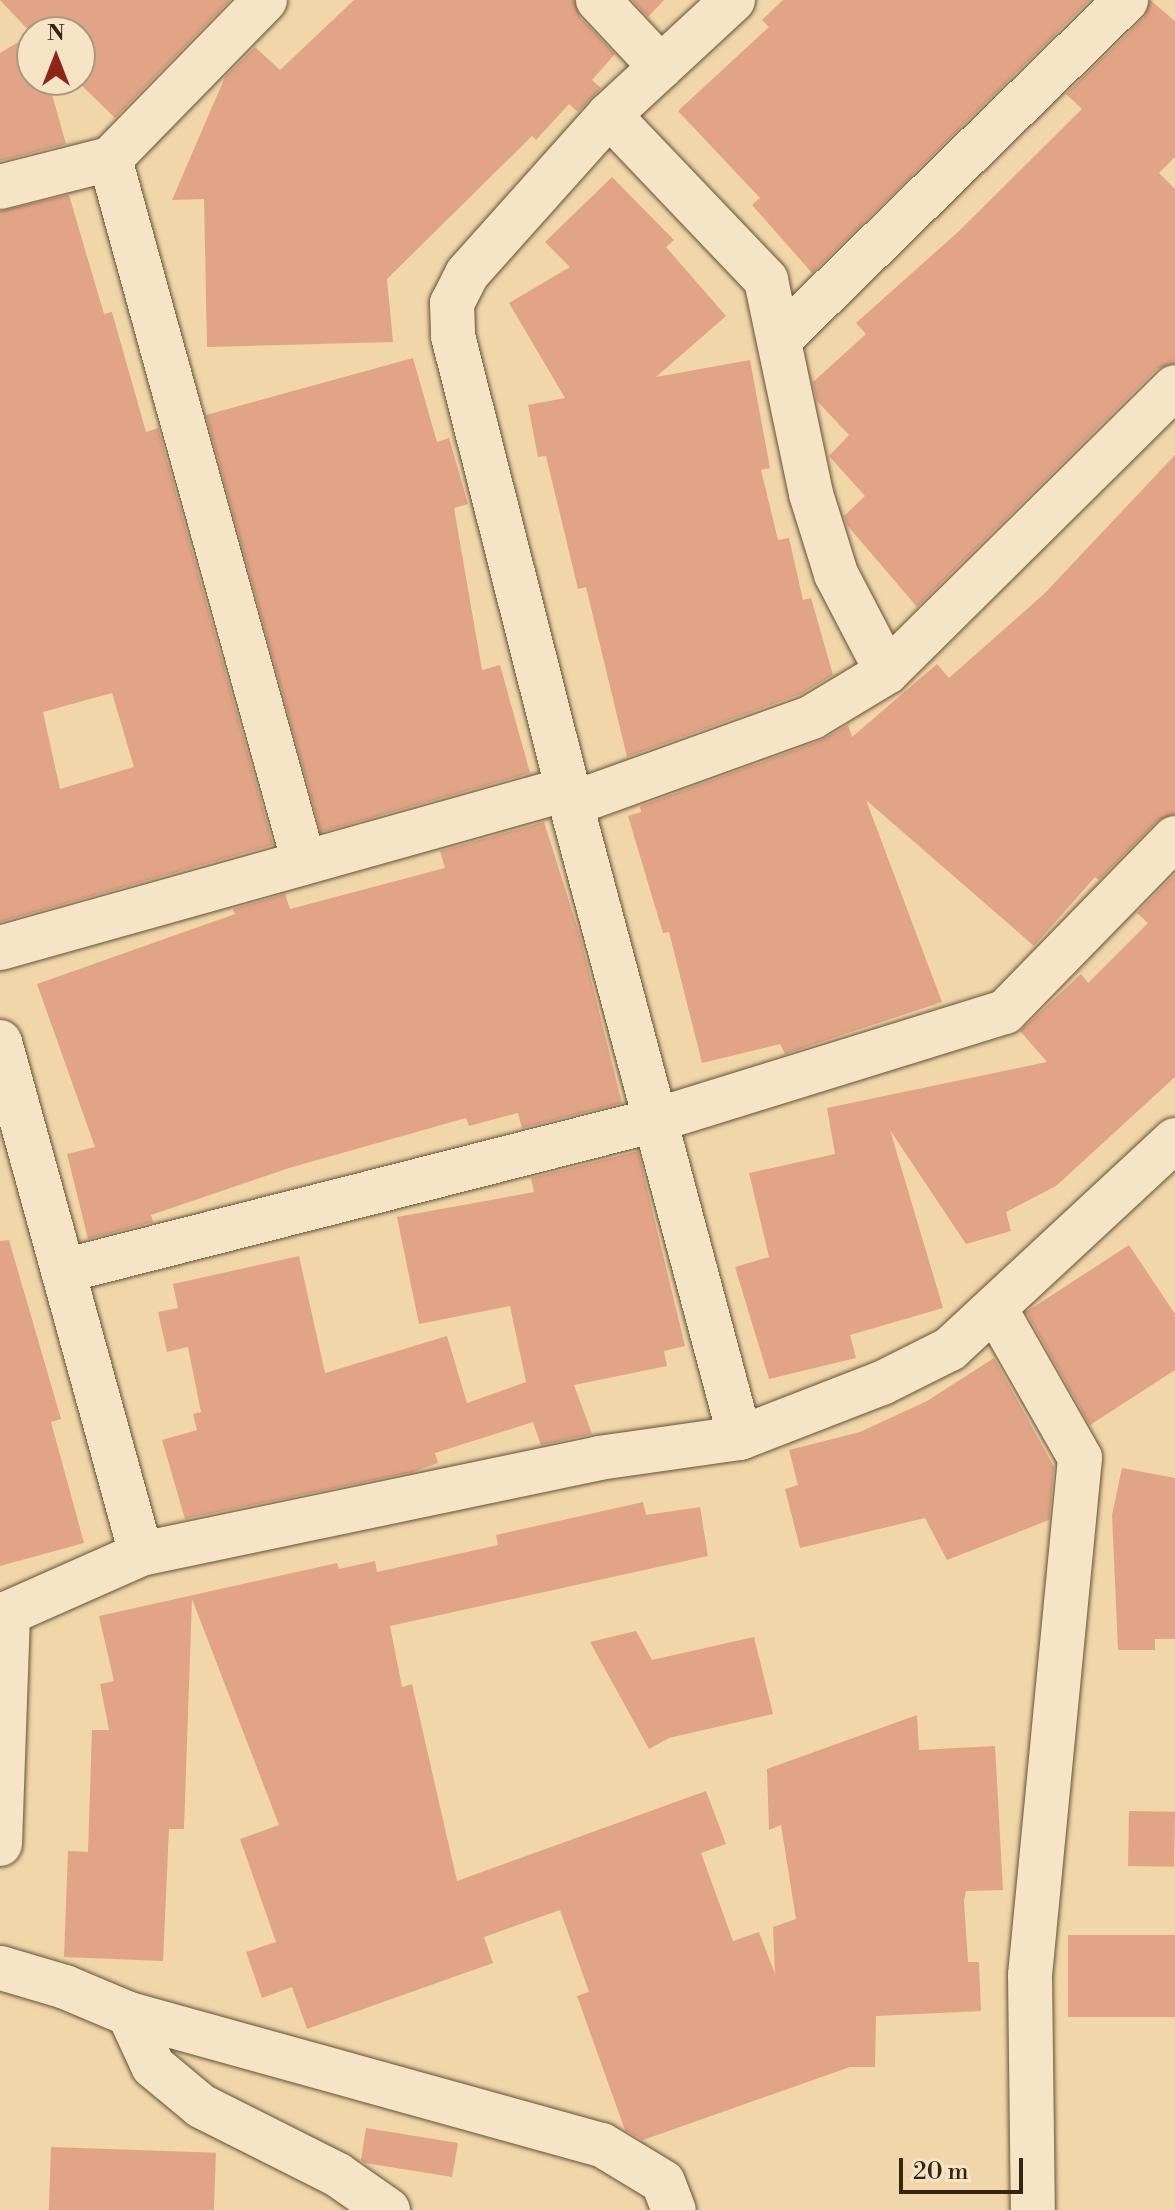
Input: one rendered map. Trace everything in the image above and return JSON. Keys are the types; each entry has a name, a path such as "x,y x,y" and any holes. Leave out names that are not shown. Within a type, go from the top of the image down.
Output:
{"street":[{"path":"0,187 110,159 265,0"},
{"path":"598,0 661,67"},
{"path":"733,0 609,115 467,274 452,303 453,336 571,804 740,1438"},
{"path":"779,340 1126,0"},
{"path":"609,115 766,280 811,494 836,574 887,672"},
{"path":"110,159 304,863"},
{"path":"571,804 812,717 887,672 1175,387"},
{"path":"0,948 560,791 571,804"},
{"path":"63,1271 656,1120 1005,1012 1175,838"},
{"path":"0,1042 141,1554"},
{"path":"0,1844 4,1611 141,1554 599,1458 740,1438 909,1370 950,1349 996,1310 1175,1140"},
{"path":"996,1310 1080,1458 1030,1975 1033,2210"},
{"path":"0,1956 0,1988"},
{"path":"1,1968 65,1987 129,2014 602,2145 663,2182 674,2210"},
{"path":"129,2014 153,2066 201,2106 338,2175 388,2210"}],"building":[{"path":"0,0 230,0 115,118 92,96 96,96 96,16 16,17"},
{"path":"354,0 574,0 580,17 615,54 592,80 601,88 578,112 569,104 536,140 532,136 387,279 393,342 207,347 204,199 172,200 225,77 255,47 280,70"},
{"path":"632,0 664,0 648,17"},
{"path":"783,0 1090,0 812,273 752,205 760,198 678,111 769,27 762,20"},
{"path":"1150,0 1175,21 1175,157 1159,173 1175,189 1175,363 1157,369 917,607 847,525 844,516 865,496 829,456 849,435 817,401 813,382 866,334 856,323 958,232 1082,109 1066,94 1144,18"},
{"path":"16,44 16,96 52,96 66,144 0,161 0,53"},
{"path":"612,177 674,240 666,247 726,316 656,377 750,360 770,468 761,470 778,540 789,538 803,600 811,598 833,675 801,694 627,757 586,587 578,589 546,456 538,457 528,405 565,398 509,303 570,267 545,242"},
{"path":"69,195 104,314 112,312 146,432 158,428 273,845 0,922 0,211","holes":["112,693 134,767 60,789 43,712"]},
{"path":"413,358 437,442 449,438 468,504 454,508 482,670 500,665 530,773 321,832 206,415"},
{"path":"1175,455 1175,814 1157,821 1099,880 1095,877 1034,946 866,800 942,1002 785,1054 780,1044 702,1063 669,932 663,933 628,816 641,812 640,806 820,741 848,725 852,737 937,664 949,678 1044,594"},
{"path":"544,822 580,936 622,1103 522,1128 518,1113 469,1126 466,1118 289,1168 151,1215 153,1222 88,1239 67,1154 95,1147 37,984 235,914 233,909 285,894 290,909 445,868 440,851"},
{"path":"1175,874 1175,1077 1056,1186 1006,1212 1011,1231 966,1244 890,1130 943,1308 850,1335 856,1358 769,1379 735,1267 769,1257 749,1173 835,1154 827,1108 1047,1062 1020,1031 1081,974 1088,983 1148,923 1137,913"},
{"path":"638,1151 685,1346 664,1351 667,1366 574,1385 592,1434 541,1445 533,1422 435,1453 438,1463 413,1472 185,1519 162,1440 197,1430 193,1414 201,1412 188,1347 167,1352 158,1312 178,1308 173,1284 299,1256 325,1373 447,1336 467,1403 526,1382 510,1306 419,1324 397,1217 534,1192 531,1178"},
{"path":"9,1240 61,1419 51,1422 84,1543 0,1566 0,1241"},
{"path":"1129,1245 1175,1314 1175,1370 1090,1425 1026,1312"},
{"path":"994,1358 1054,1467 1049,1520 947,1560 925,1518 800,1548 785,1489 798,1485 789,1450 860,1432 927,1401"},
{"path":"1122,1468 1175,1478 1175,1639 1155,1639 1155,1650 1118,1650 1112,1515"},
{"path":"643,1502 646,1515 700,1507 708,1556 390,1626 402,1687 412,1684 457,1881 706,1791 726,1844 701,1853 733,1941 759,1932 775,1974 773,1927 796,1919 781,1825 769,1830 767,1769 917,1715 919,1750 995,1746 1003,1890 966,1891 964,1901 968,1962 979,1962 981,2011 876,2016 875,2067 850,2067 643,2140 625,2130 577,1996 589,1992 560,1910 484,1937 493,1963 307,2029 292,1987 262,1998 246,1952 276,1942 240,1839 279,1825 192,1599 184,1829 169,1829 163,1961 64,1957 68,1851 88,1852 92,1730 109,1730 100,1684 114,1681 99,1616 337,1563 339,1569 375,1561 377,1572 498,1545 496,1535"},
{"path":"636,1631 652,1660 754,1637 773,1714 669,1738 649,1749 590,1642"},
{"path":"1129,1811 1175,1812 1174,1867 1128,1866"},
{"path":"1068,1935 1175,1935 1175,2017 1068,2017"},
{"path":"366,2128 458,2143 452,2177 365,2163 361,2160"},
{"path":"51,2147 216,2153 214,2210 49,2210"}]}
